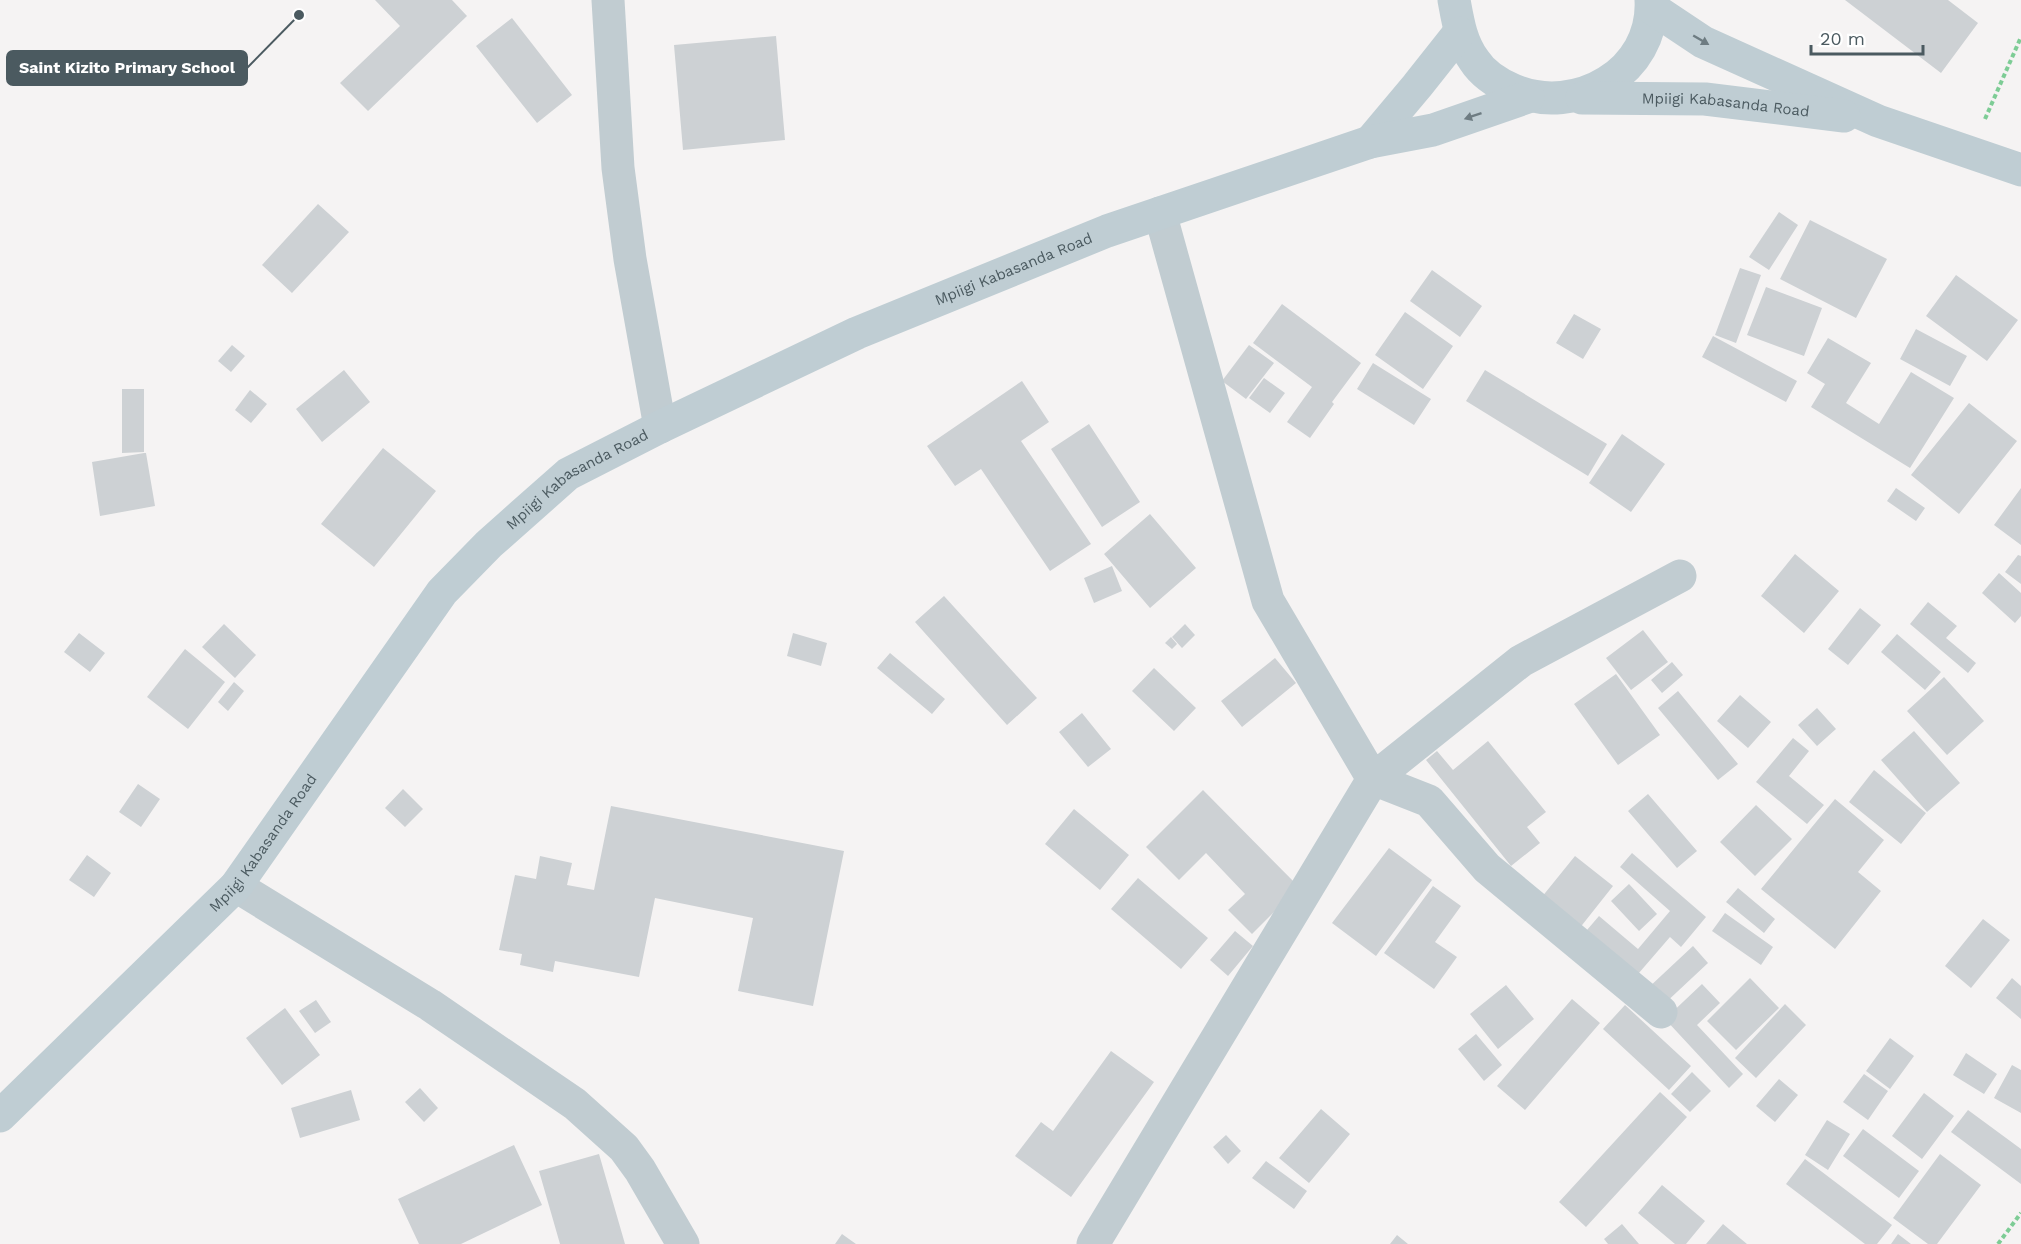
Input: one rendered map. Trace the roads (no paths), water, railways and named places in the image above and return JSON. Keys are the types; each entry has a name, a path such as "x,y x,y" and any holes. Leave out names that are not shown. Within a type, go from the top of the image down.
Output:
{"main road":[{"path":"1454,0 1460,33 1474,61 1498,83 1528,97"},
{"name":"Mpiigi Kabasanda Road","path":"1652,4 1703,42 1878,121 2021,170"},
{"path":"1572,98 1596,90 1618,75 1635,56 1646,33 1652,4"},
{"path":"1370,141 1460,33"},
{"name":"Mpiigi Kabasanda Road","path":"0,1116 236,886 442,592 489,544 568,474 660,427 857,333 1107,231 1370,141 1433,130 1528,97 1550,100 1572,98 1706,99 1878,121"}],"street":[{"path":"608,0 618,168 630,259 660,427"},
{"path":"1160,213 1268,601 1373,779 1429,801 1487,868 1661,1012"},
{"path":"1093,1244 1373,779 1521,661 1680,576"},
{"path":"236,886 430,1005 575,1104 624,1148 640,1170 683,1244"}],"place":[{"name":"Saint Kizito Primary School","path":"299,15"}]}
